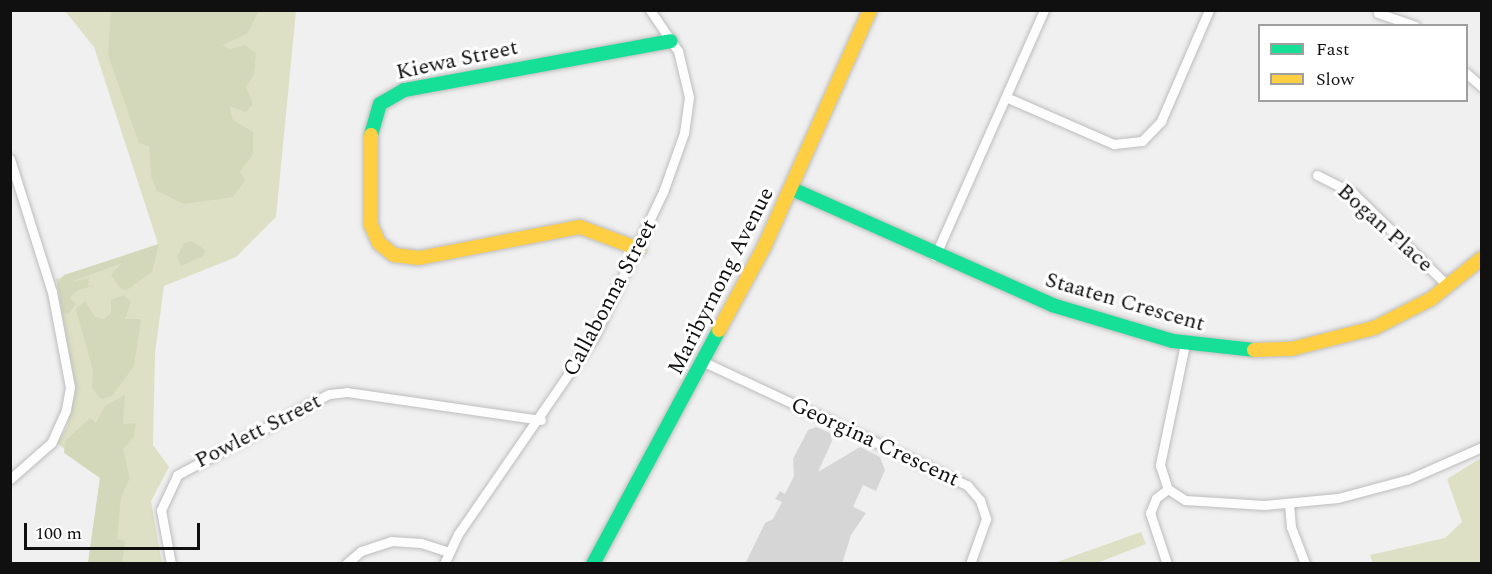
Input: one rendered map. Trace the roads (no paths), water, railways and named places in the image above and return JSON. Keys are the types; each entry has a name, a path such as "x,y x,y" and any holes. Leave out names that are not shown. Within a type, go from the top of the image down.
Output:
{"street":[{"name":"Callabonna Street","path":"444,564 448,552 541,420 594,337 639,249 687,121 687,79 671,40 650,10"},
{"name":"Maribyrnong Avenue","path":"593,564 704,362 792,189 870,10"},
{"path":"935,256 1008,98 1044,10"},
{"path":"1008,98 1114,144 1142,141 1161,121 1209,10"},
{"path":"1378,13 1409,24"},
{"name":"Kiewa Street","path":"639,249 580,227 419,258 394,255 379,243 371,225 371,123 380,104 397,92 671,40"},
{"path":"1468,74 1482,87"},
{"path":"10,159 52,292 70,387 66,410 51,443 10,479"},
{"name":"Bogan Place","path":"1317,175 1353,193 1448,286"},
{"name":"Staaten Crescent","path":"792,189 935,256 1052,304 1185,344 1270,351 1333,342 1394,320 1448,286 1482,258"},
{"path":"1185,344 1160,465 1168,489 1190,501 1289,504 1386,487 1482,447"},
{"name":"Georgina Crescent","path":"704,362 967,485 980,500 986,519 970,564"},
{"name":"Powlett Street","path":"171,564 161,510 177,475 329,394 347,392 541,420"},
{"path":"1167,564 1150,509 1168,489"},
{"path":"1289,504 1291,527 1305,564"},
{"path":"346,564 362,551 391,541 421,543 448,552"}]}
